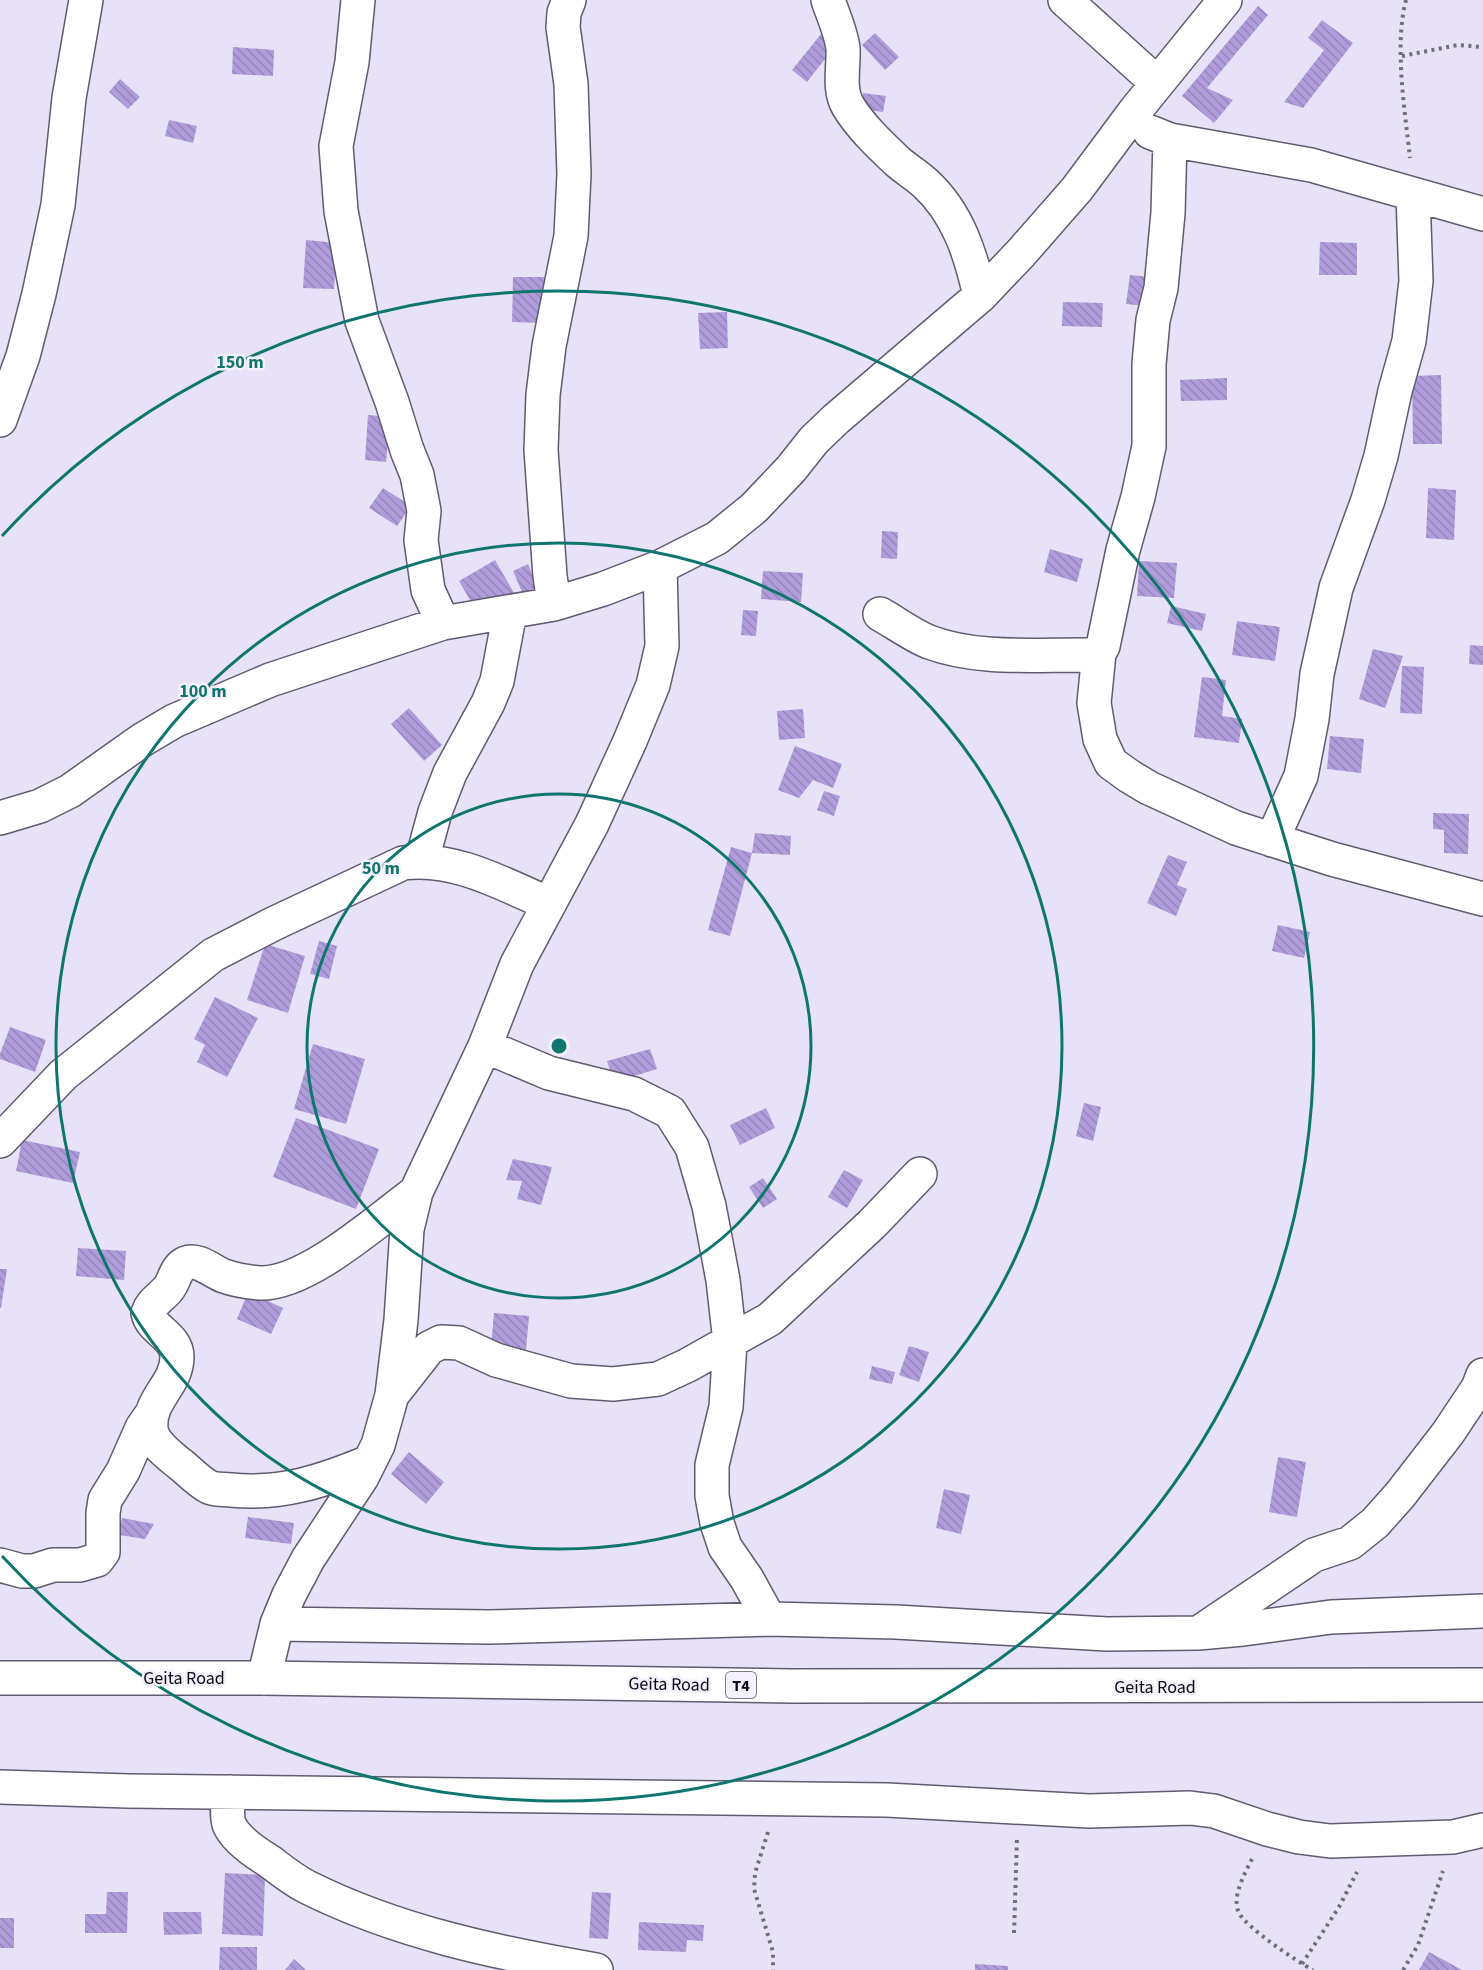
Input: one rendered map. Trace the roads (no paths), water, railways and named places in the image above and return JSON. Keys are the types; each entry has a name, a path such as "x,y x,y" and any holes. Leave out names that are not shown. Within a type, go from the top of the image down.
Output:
{"main road":[{"path":"0,420 23,356 58,205 69,98 86,0"},
{"path":"358,0 352,62 336,146 341,211 362,321 417,475 424,511 421,540 426,582 443,623"},
{"path":"554,604 541,450 543,394 549,346 571,236 574,174 571,84 563,27 564,13 569,0"},
{"path":"828,0 843,46 842,85 847,105 897,161 927,184 945,208 961,232 971,256 980,296"},
{"path":"1065,0 1157,83"},
{"path":"0,818 40,806 70,791 142,740 174,721 270,680 443,623 554,604 603,589 660,567 717,538 754,508 791,469 814,440 836,419 980,296 1077,189 1157,83 1226,0"},
{"path":"1135,111 1144,126 1152,133 1170,140 1311,165 1483,214"},
{"path":"1170,140 1167,224 1161,288 1153,320 1149,364 1149,446 1123,550 1103,646 1099,653 1094,703 1101,739 1111,763 1149,788 1236,828 1332,859 1483,899"},
{"path":"1272,840 1301,776 1312,719 1317,674 1336,588 1368,500 1409,341 1416,281 1413,195"},
{"path":"264,1678 278,1624 289,1595 308,1559 362,1477 378,1445 392,1395 401,1320 406,1229 416,1192 485,1046 517,964 592,824 653,685 662,646 660,567"},
{"path":"422,860 435,812 450,773 488,703 497,681 510,612"},
{"path":"880,614 928,641 951,648 984,653 1024,655 1092,655 1099,653"},
{"path":"0,1141 63,1075 213,955 403,863 422,860 463,869 549,904"},
{"path":"485,1046 549,1073 634,1094 670,1112 692,1147 709,1206 723,1280 730,1342 727,1396 712,1464 712,1496 725,1547 747,1579 769,1619"},
{"path":"392,1395 429,1348 441,1342 459,1343 496,1360 542,1374 572,1380 613,1384 658,1378 688,1365 770,1319 872,1224 920,1174"},
{"path":"0,1565 22,1571 53,1564 80,1565 97,1560 103,1552 105,1500 123,1471 158,1398 174,1376 177,1358 175,1344 152,1321 148,1313 153,1303 169,1288 181,1266 195,1262 223,1275 261,1283 287,1279 316,1266 416,1192"},
{"path":"1198,1634 1314,1555 1350,1543 1375,1523 1448,1433 1478,1388 1483,1375"},
{"path":"151,1415 152,1432 164,1451 210,1488 245,1491 287,1489 327,1479 369,1462"},
{"path":"278,1624 489,1627 769,1619 896,1622 1107,1634 1198,1634 1331,1617 1483,1611"},
{"name":"Geita Road","path":"0,1677 264,1678 791,1686 1483,1685"},
{"path":"0,1787 899,1800 1089,1811 1190,1808 1214,1811 1299,1838 1330,1841 1370,1841 1468,1834"},
{"path":"229,1792 229,1823 234,1833 263,1857 305,1886 381,1919 436,1935 538,1961 596,1970"}]}
